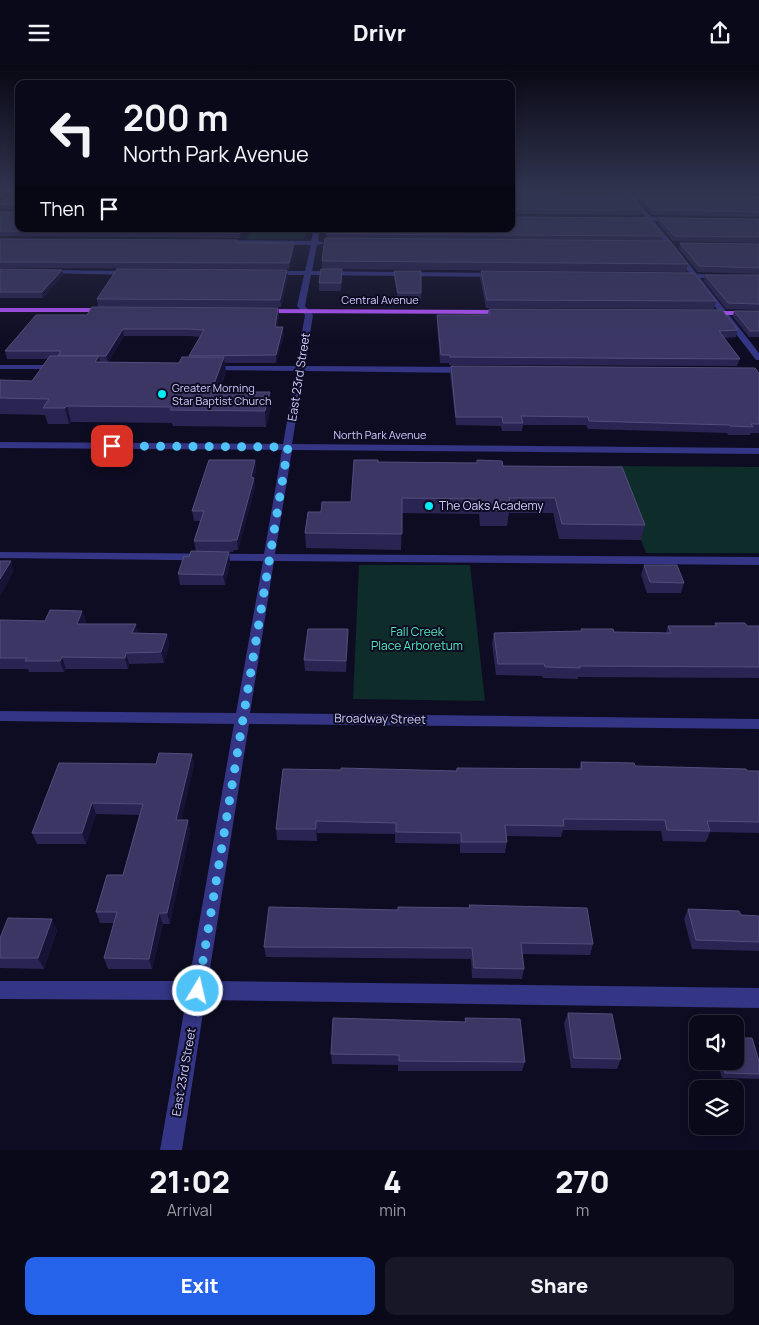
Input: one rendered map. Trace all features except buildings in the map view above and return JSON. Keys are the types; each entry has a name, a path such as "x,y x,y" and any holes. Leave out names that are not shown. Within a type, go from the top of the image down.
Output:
{"main road":[{"path":"0,310 118,310"},
{"name":"Central Avenue","path":"257,311 512,312"},
{"path":"697,313 759,313"}],"street":[{"path":"219,242 330,243"},
{"path":"673,242 723,313 759,358"},
{"name":"East 23rd Street","path":"171,1150 309,315 301,306 314,243"},
{"path":"664,245 676,245"},
{"path":"36,271 143,273"},
{"path":"262,273 505,275"},
{"path":"670,276 732,276"},
{"path":"0,367 69,367"},
{"path":"198,368 476,370"},
{"name":"North Park Avenue","path":"0,445 759,451"},
{"path":"0,555 759,561"},
{"name":"Broadway Street","path":"0,716 244,717 759,724"},
{"path":"0,991 198,991 759,998"}],"green space":[{"path":"613,466 759,467 759,553 646,553"},
{"name":"Fall Creek Place Arboretum","path":"359,565 470,565 485,701 353,699"}],"place":[{"name":"Greater Morning Star Baptist Church","path":"162,394"},
{"name":"The Oaks Academy","path":"429,506"}],"route":[{"path":"112,446 288,447 198,991"}]}
